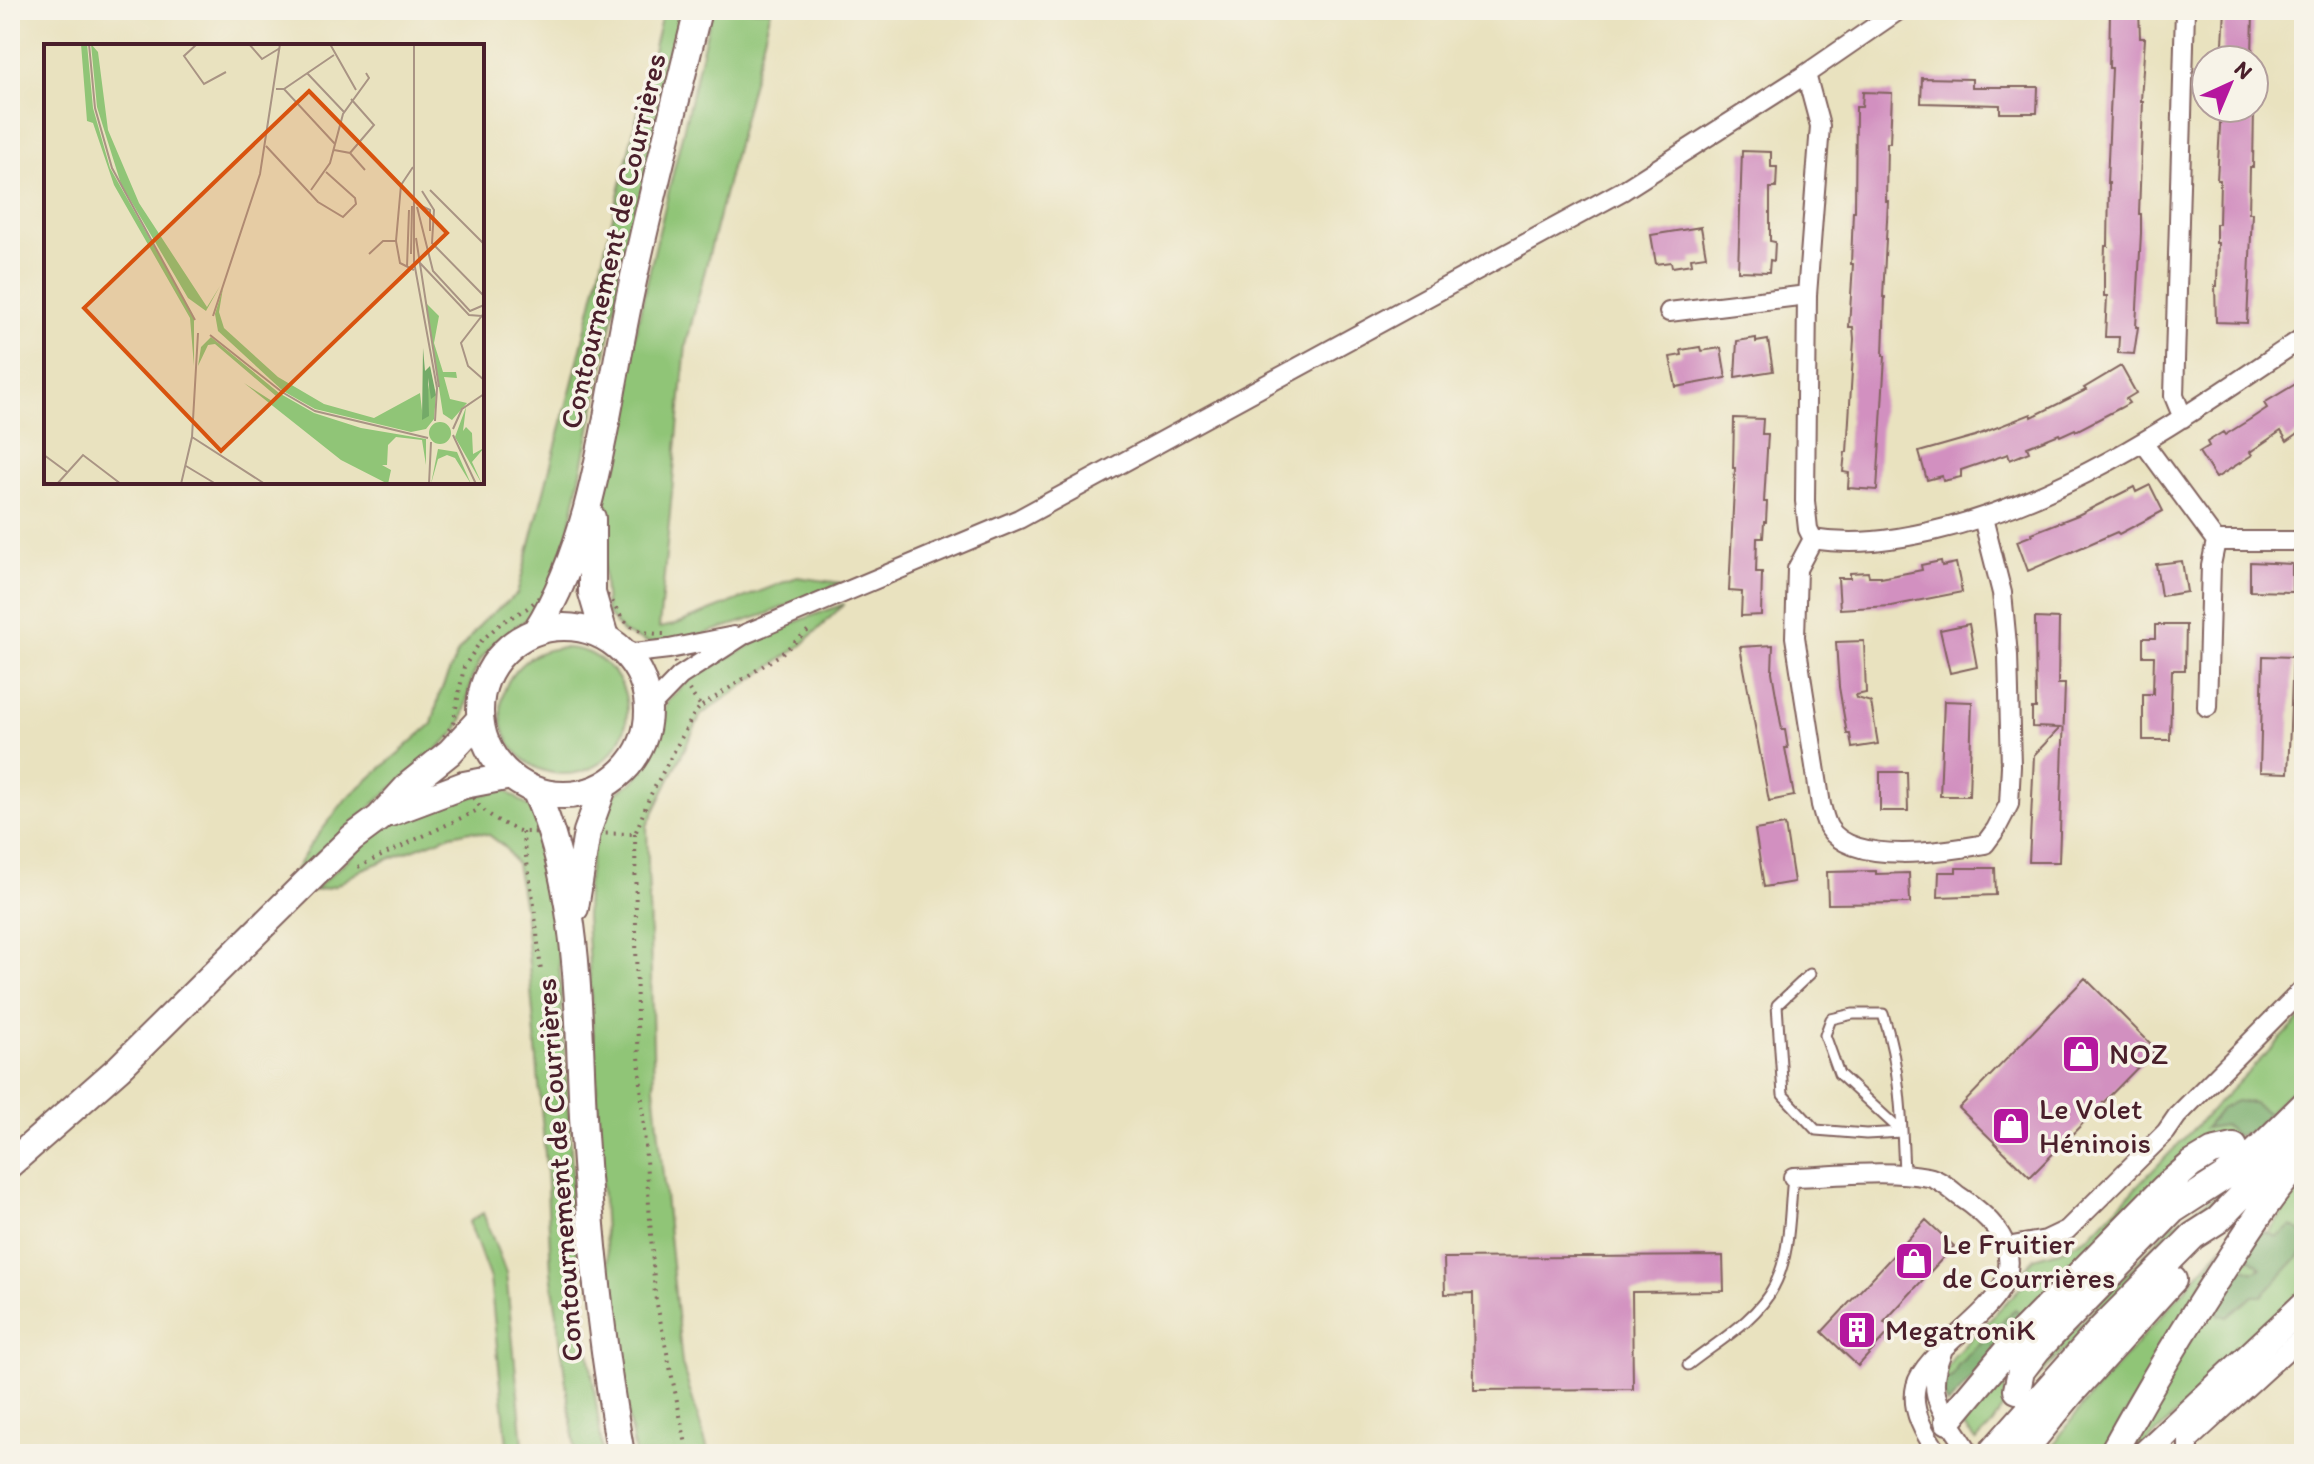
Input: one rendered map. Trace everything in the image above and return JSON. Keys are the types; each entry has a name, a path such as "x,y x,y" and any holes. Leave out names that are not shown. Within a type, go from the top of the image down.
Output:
{"street":[{"name":"Contournement de Courrières","path":"536,631 559,589 593,487 629,298 698,10"},
{"path":"648,709 680,676 745,634 1019,519 1624,190 1806,74 1899,10"},
{"path":"2183,418 2174,396 2185,10"},
{"path":"1806,74 1820,126 1807,295 1805,501 1808,529 1813,539"},
{"path":"1669,312 1807,295"},
{"path":"1813,539 1841,544 1896,540 1983,518 2053,492 2183,418 2304,337"},
{"path":"2143,442 2216,541 2211,565 2207,707"},
{"name":"Contournement de Courrières","path":"593,487 592,593 605,637"},
{"path":"1813,539 1797,569 1795,637 1821,805 1830,829 1850,846 1873,852 1951,851 1985,844 2009,804 2008,655 2002,593 1983,518"},
{"path":"2216,541 2304,541"},
{"path":"571,627 605,637 625,654 642,679 648,709 647,727 641,745 625,768 604,785 570,795 535,790 511,776 490,751 480,719 484,682 492,665 512,645 536,631 571,627"},
{"path":"625,654 745,634"},
{"path":"10,1164 119,1068 344,846 379,818 410,784 450,752 480,719"},
{"path":"379,818 464,785 511,776"},
{"name":"Contournement de Courrières","path":"572,928 587,832 604,785"},
{"name":"Contournement de Courrières","path":"535,790 553,832 572,928 592,1252 604,1361 621,1454"},
{"path":"2007,1247 2046,1240 2067,1230 2304,988"},
{"path":"2017,1390 2021,1371 2037,1350 2158,1224 2189,1198 2244,1164 2304,1105"},
{"path":"1990,1454 2102,1328 2193,1236 2218,1220 2304,1131"},
{"path":"1934,1447 1948,1421 2021,1334 2164,1188 2212,1152 2234,1147"},
{"path":"2112,1454 2176,1341 2211,1287 2269,1200 2304,1158"},
{"path":"1793,1177 1904,1174 1933,1178 1971,1204 1998,1229 2007,1247 2009,1268 2001,1289 1984,1311 1923,1369 1916,1385 1917,1413 1934,1447"},
{"path":"2021,1454 2071,1393 2203,1247 2218,1220"},
{"path":"2145,1454 2304,1305"},
{"path":"2184,1450 2304,1335"},
{"path":"1942,1352 1934,1387 1939,1409 1970,1454"}],"lane":[{"path":"1810,974 1777,1005 1783,1095 1816,1130 1866,1134 1902,1132"},
{"path":"1902,1132 1839,1074 1825,1035 1831,1019 1853,1014 1883,1014 1892,1043 1902,1132 1904,1174"},
{"path":"1688,1365 1752,1315 1774,1287 1786,1251 1793,1177"}],"path":[{"path":"635,834 522,832 480,809 464,785 442,739 453,724 464,667 480,642 501,623 537,600 544,587 592,593 610,596 625,622 636,629 647,634 665,634 680,676 701,706"},
{"path":"688,1454 655,1295 637,1025 635,834 662,771 694,714 809,631 822,614 826,601"},
{"path":"400,846 480,809"},
{"path":"522,832 541,972"}],"green space":[{"path":"663,10 685,10 617,298 568,536 538,612 498,638 481,659 472,678 463,718 455,733 291,877 309,847 346,799 432,724 440,693 458,652 484,620 517,594 576,369"},
{"path":"712,10 771,10 686,345 659,628 797,577 841,583 767,614 704,634 649,643 623,633 606,612 602,540 605,482 641,307"},
{"path":"844,604 802,645 701,715 647,826 654,1086 682,1364 709,1454 635,1454 618,1360 605,1234 586,917 587,884 599,813 614,794 633,782 650,760 668,701 689,680 785,626"},
{"path":"564,648 588,653 608,667 622,687 627,711 622,735 608,755 588,769 564,774 540,769 520,755 506,735 501,711 506,687 520,667 540,653"},
{"path":"505,790 532,809 554,880 579,1278 603,1454 554,1454 575,1450 551,1271 546,1166 524,907 516,864 505,847 489,835 471,831 451,835 363,869 335,886 313,891 379,831 424,805"},
{"path":"2304,1015 2304,1078 2268,1113 2253,1103 2224,1125 2236,1136 2026,1318 2015,1309 1943,1383 1954,1356 2022,1286 2025,1269 2034,1258 2062,1250 2090,1235"},
{"path":"2236,1101 2253,1103 2268,1113 2252,1131 2236,1136 2224,1125 2205,1128 2220,1110"},
{"path":"2304,1183 2304,1239 2302,1233 2278,1237 2268,1234"},
{"path":"2226,1188 2036,1379 2029,1378 2172,1225"},
{"path":"483,1213 506,1273 524,1454 508,1454 490,1279 469,1222"},
{"path":"2292,1226 2302,1233 2304,1251 2262,1296 2253,1296 2227,1317 2219,1315 2216,1305 2244,1268 2254,1272 2261,1268 2244,1251 2258,1230 2278,1237"},
{"path":"2223,1246 2103,1454 2046,1454 2087,1400"},
{"path":"2244,1251 2261,1267 2254,1272 2244,1268 2228,1293 2216,1304 2227,1317 2253,1296 2262,1296 2304,1251 2304,1295 2134,1454 2122,1454"},
{"path":"2015,1309 2026,1318 1948,1405 1943,1383"},
{"path":"2018,1353 2005,1378 2004,1406 1976,1441 1957,1420"}],"building":[{"path":"2110,10 2139,10 2140,38 2145,38 2141,101 2138,327 2134,354 2118,353 2119,337 2105,337 2107,296 2104,296 2104,271 2105,246 2108,246 2107,183 2112,68 2109,68"},
{"path":"2225,10 2253,10 2252,44 2223,44"},
{"path":"1922,78 1972,79 1972,87 2038,87 2037,113 2000,113 2000,105 1921,103"},
{"path":"1863,92 1892,93 1890,143 1887,143 1888,201 1883,297 1885,356 1877,490 1848,488 1849,473 1843,472 1854,339 1853,327 1849,327 1856,107 1862,107"},
{"path":"2220,124 2254,124 2247,323 2216,322 2216,224 2219,224 2220,180 2217,180"},
{"path":"1742,151 1771,152 1771,167 1777,167 1776,188 1770,188 1770,241 1775,242 1774,261 1770,260 1769,272 1738,271"},
{"path":"1701,227 1706,256 1691,258 1692,264 1672,267 1671,262 1656,264 1651,235"},
{"path":"1756,338 1756,342 1768,340 1773,371 1735,377 1737,341"},
{"path":"1700,347 1701,351 1721,348 1726,378 1676,387 1670,357 1682,355 1681,350"},
{"path":"2121,366 2136,393 2126,399 2129,403 2076,431 2059,434 2027,447 2029,452 2010,460 2008,454 1961,470 1961,477 1943,481 1942,476 1927,480 1919,452 1975,436 2031,414 2032,417 2086,390 2084,388"},
{"path":"2304,379 2304,429 2287,441 2281,431 2250,452 2252,455 2216,478 2199,452 2209,446 2207,442 2249,420 2267,408 2264,403"},
{"path":"1734,418 1763,419 1762,434 1768,434 1764,502 1767,502 1766,522 1763,538 1757,538 1756,572 1762,572 1761,615 1741,616 1742,592 1729,591 1735,468"},
{"path":"2150,485 2163,511 2119,534 2117,532 2028,571 2017,541 2134,487 2136,492"},
{"path":"1941,561 1942,566 1956,563 1962,592 1891,606 1840,609 1838,578 1850,578 1850,573 1868,572 1869,576 1881,578 1922,570 1921,565"},
{"path":"2182,561 2187,592 2161,596 2156,564"},
{"path":"2250,562 2292,564 2292,592 2250,591"},
{"path":"2035,618 2059,619 2058,684 2065,684 2059,862 2029,862 2034,755 2060,728 2032,727 2032,708 2036,708"},
{"path":"1969,624 1977,667 1950,673 1940,630"},
{"path":"2155,625 2186,625 2185,670 2172,670 2170,740 2143,740 2143,694 2153,694 2154,656 2143,656 2143,638 2155,638"},
{"path":"1864,641 1866,693 1856,695 1871,702 1878,744 1852,748 1839,687 1836,642"},
{"path":"1773,645 1772,672 1782,730 1785,730 1788,748 1785,748 1794,796 1769,801 1740,647"},
{"path":"2263,656 2293,657 2288,773 2260,772"},
{"path":"1944,701 1972,702 1969,796 1940,796"},
{"path":"1880,772 1907,772 1908,811 1880,811"},
{"path":"1785,825 1794,882 1764,887 1755,830"},
{"path":"1956,868 1995,868 1996,895 1938,897 1939,872 1956,872"},
{"path":"1876,871 1876,874 1909,873 1910,903 1828,904 1827,872"},
{"name":"NOZ","path":"2085,978 2156,1049 2030,1177 1959,1108"},
{"path":"1926,1220 1954,1246 1884,1322 1892,1329 1858,1366 1822,1332"},
{"path":"1723,1256 1724,1291 1632,1292 1633,1389 1474,1390 1473,1293 1445,1294 1444,1258"}],"place":[{"name":"NOZ","path":"2081,1054"},
{"name":"Le Volet Héninois","path":"2011,1126"},
{"name":"Le Fruitier de Courrières","path":"1914,1261"},
{"name":"MegatroniK","path":"1857,1330"}]}
